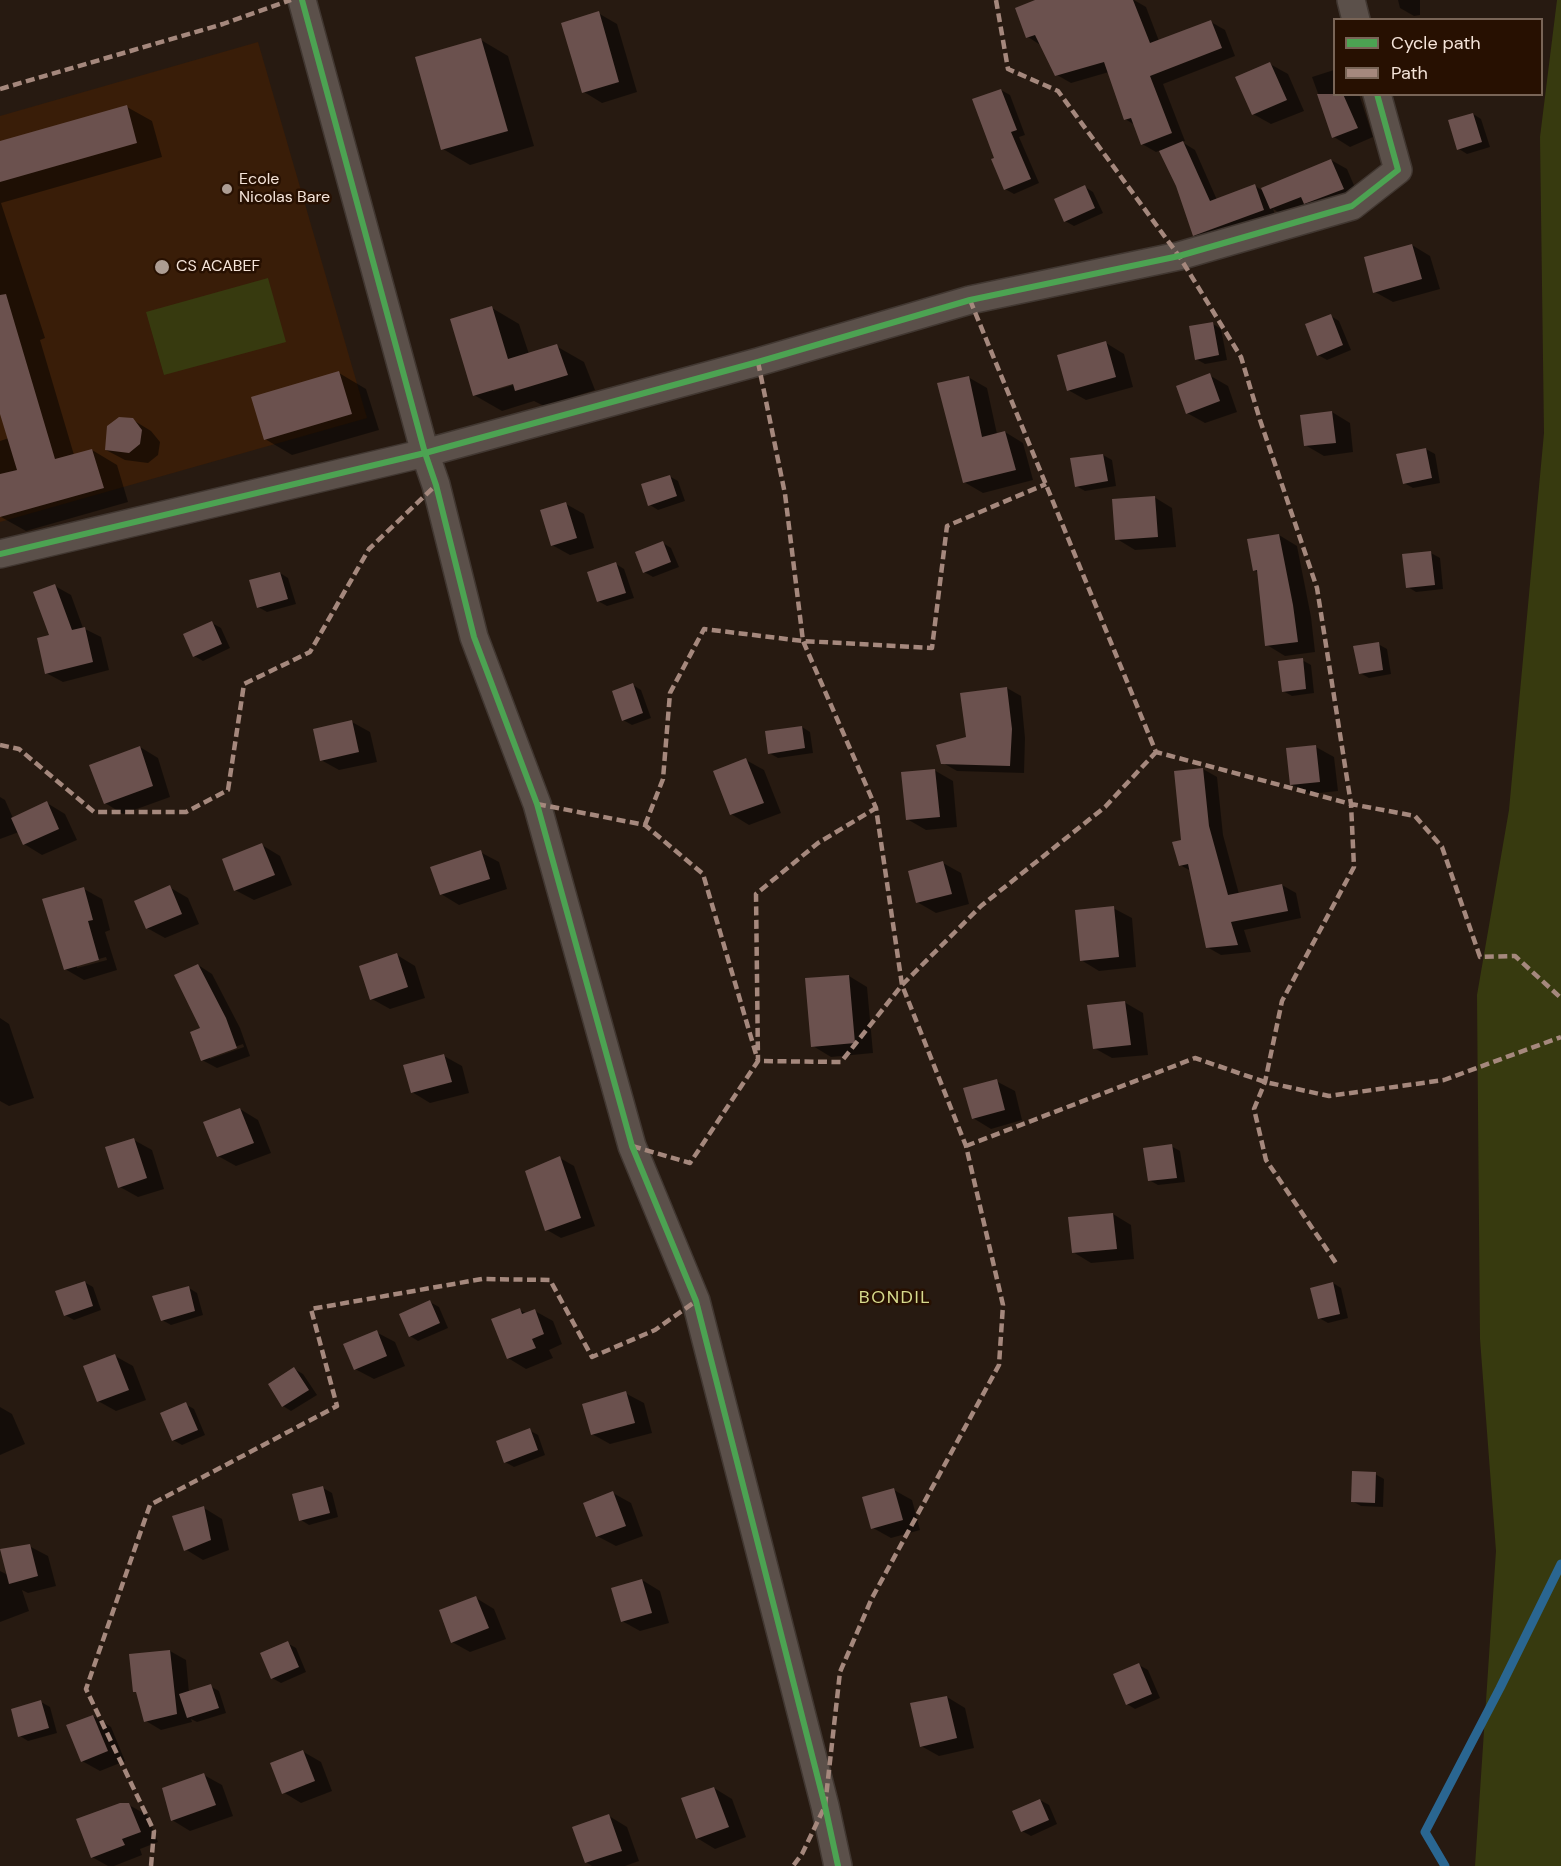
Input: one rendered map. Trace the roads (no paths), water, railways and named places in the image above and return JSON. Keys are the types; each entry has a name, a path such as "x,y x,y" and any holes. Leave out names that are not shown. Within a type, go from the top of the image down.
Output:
{"street":[{"path":"302,0 425,453 436,485 474,637 537,804 632,1146 696,1301 825,1806 838,1866"},
{"path":"1351,0 1356,18"},
{"path":"0,554 425,453 758,362 970,300 1179,256 1352,206 1398,170 1378,96"}],"waterway":[{"path":"1445,1866 1425,1832 1561,1564"}],"place":[{"name":"Ecole Nicolas Bare","path":"227,189"},
{"name":"CS ACABEF","path":"162,267"}],"district":[{"name":"BONDIL","path":"895,1298"}]}
